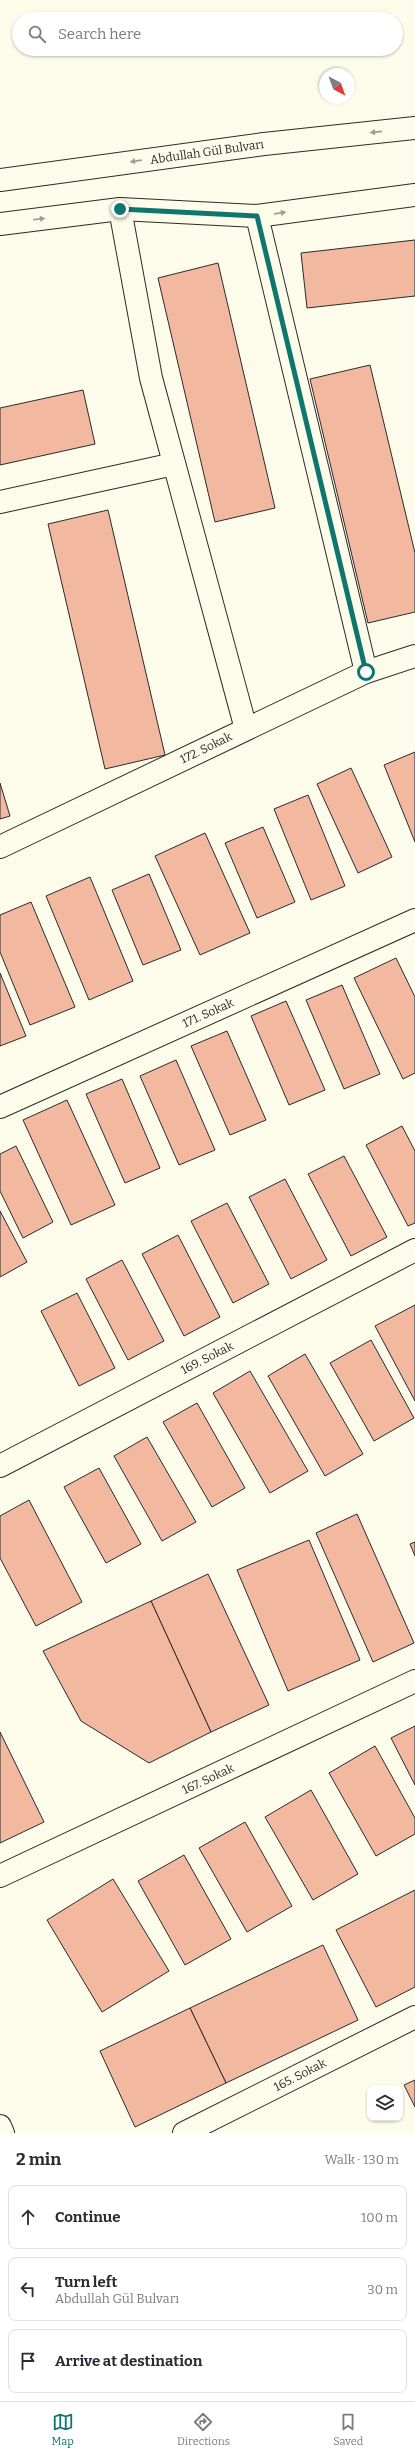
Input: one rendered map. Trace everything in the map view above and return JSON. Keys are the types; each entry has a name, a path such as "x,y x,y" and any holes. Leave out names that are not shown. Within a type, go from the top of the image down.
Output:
{"street":[{"name":"Abdullah Gül Bulvarı","path":"0,180 264,144 415,128"},
{"path":"0,224 120,209 257,216 415,195"},
{"path":"120,209 151,378 246,729"},
{"path":"257,216 366,672"},
{"path":"0,502 174,464"},
{"name":"172. Sokak","path":"0,847 366,672 415,656"},
{"name":"171. Sokak","path":"0,1107 415,920"},
{"name":"169. Sokak","path":"0,1466 415,1250"},
{"name":"167. Sokak","path":"0,1876 415,1681"},
{"name":"165. Sokak","path":"184,2133 415,2017"},
{"path":"0,2126 3,2133"}],"building":[{"path":"415,240 415,296 307,308 301,253"},
{"path":"218,263 275,508 215,522 158,278"},
{"path":"370,365 415,553 415,612 368,623 310,379"},
{"path":"83,390 95,444 0,465 0,408"},
{"path":"108,510 165,755 105,769 48,524"},
{"path":"415,752 415,842 384,765"},
{"path":"351,768 392,857 358,873 317,784"},
{"path":"0,783 10,816 0,819"},
{"path":"308,795 345,886 311,900 274,809"},
{"path":"263,827 295,902 257,918 225,843"},
{"path":"205,833 250,933 200,955 155,856"},
{"path":"149,874 181,950 143,965 112,890"},
{"path":"90,877 133,981 89,1000 46,896"},
{"path":"31,902 75,1007 30,1025 0,952 0,915"},
{"path":"396,958 415,997 415,1073 403,1079 354,978"},
{"path":"0,973 26,1036 0,1046"},
{"path":"342,985 380,1074 344,1089 306,1000"},
{"path":"286,1001 325,1090 289,1105 251,1016"},
{"path":"227,1031 266,1120 230,1135 191,1046"},
{"path":"176,1060 215,1150 179,1165 140,1076"},
{"path":"122,1079 160,1168 125,1183 86,1094"},
{"path":"67,1100 115,1205 71,1225 23,1120"},
{"path":"402,1126 415,1151 415,1223 408,1226 366,1145"},
{"path":"16,1146 53,1222 23,1238 0,1191 0,1154"},
{"path":"344,1156 387,1237 351,1256 308,1174"},
{"path":"285,1179 327,1260 291,1279 249,1197"},
{"path":"227,1203 269,1284 233,1303 191,1221"},
{"path":"0,1211 27,1262 0,1277"},
{"path":"178,1235 220,1317 184,1336 142,1254"},
{"path":"122,1260 164,1341 128,1360 86,1279"},
{"path":"77,1293 115,1368 79,1386 41,1311"},
{"path":"415,1305 415,1401 375,1326"},
{"path":"371,1340 414,1418 374,1441 330,1363"},
{"path":"305,1354 363,1454 325,1476 268,1376"},
{"path":"250,1371 308,1471 270,1493 213,1393"},
{"path":"197,1403 245,1488 212,1507 163,1422"},
{"path":"147,1437 196,1522 162,1541 114,1456"},
{"path":"99,1468 141,1544 106,1563 64,1487"},
{"path":"29,1500 82,1602 36,1626 0,1558 0,1516"},
{"path":"357,1514 414,1643 373,1662 316,1533"},
{"path":"309,1540 360,1660 288,1691 237,1570"},
{"path":"415,1542 415,1556 410,1544"},
{"path":"208,1574 269,1705 211,1732 151,1601"},
{"path":"151,1601 211,1732 149,1763 81,1721 43,1651"},
{"path":"415,1726 415,1785 391,1738"},
{"path":"0,1732 44,1822 0,1843"},
{"path":"375,1746 415,1818 415,1834 376,1856 329,1773"},
{"path":"311,1790 358,1874 313,1900 265,1817"},
{"path":"245,1822 292,1906 247,1932 199,1848"},
{"path":"184,1855 231,1939 185,1965 138,1881"},
{"path":"113,1879 169,1971 102,2012 47,1920"},
{"path":"415,1890 415,1987 376,2007 336,1930"},
{"path":"323,1945 358,2020 226,2083 190,2008"},
{"path":"190,2008 226,2083 135,2127 100,2051"},
{"path":"415,2080 415,2107 404,2085"}],"route":[{"path":"120,209 257,216 366,672"}]}
